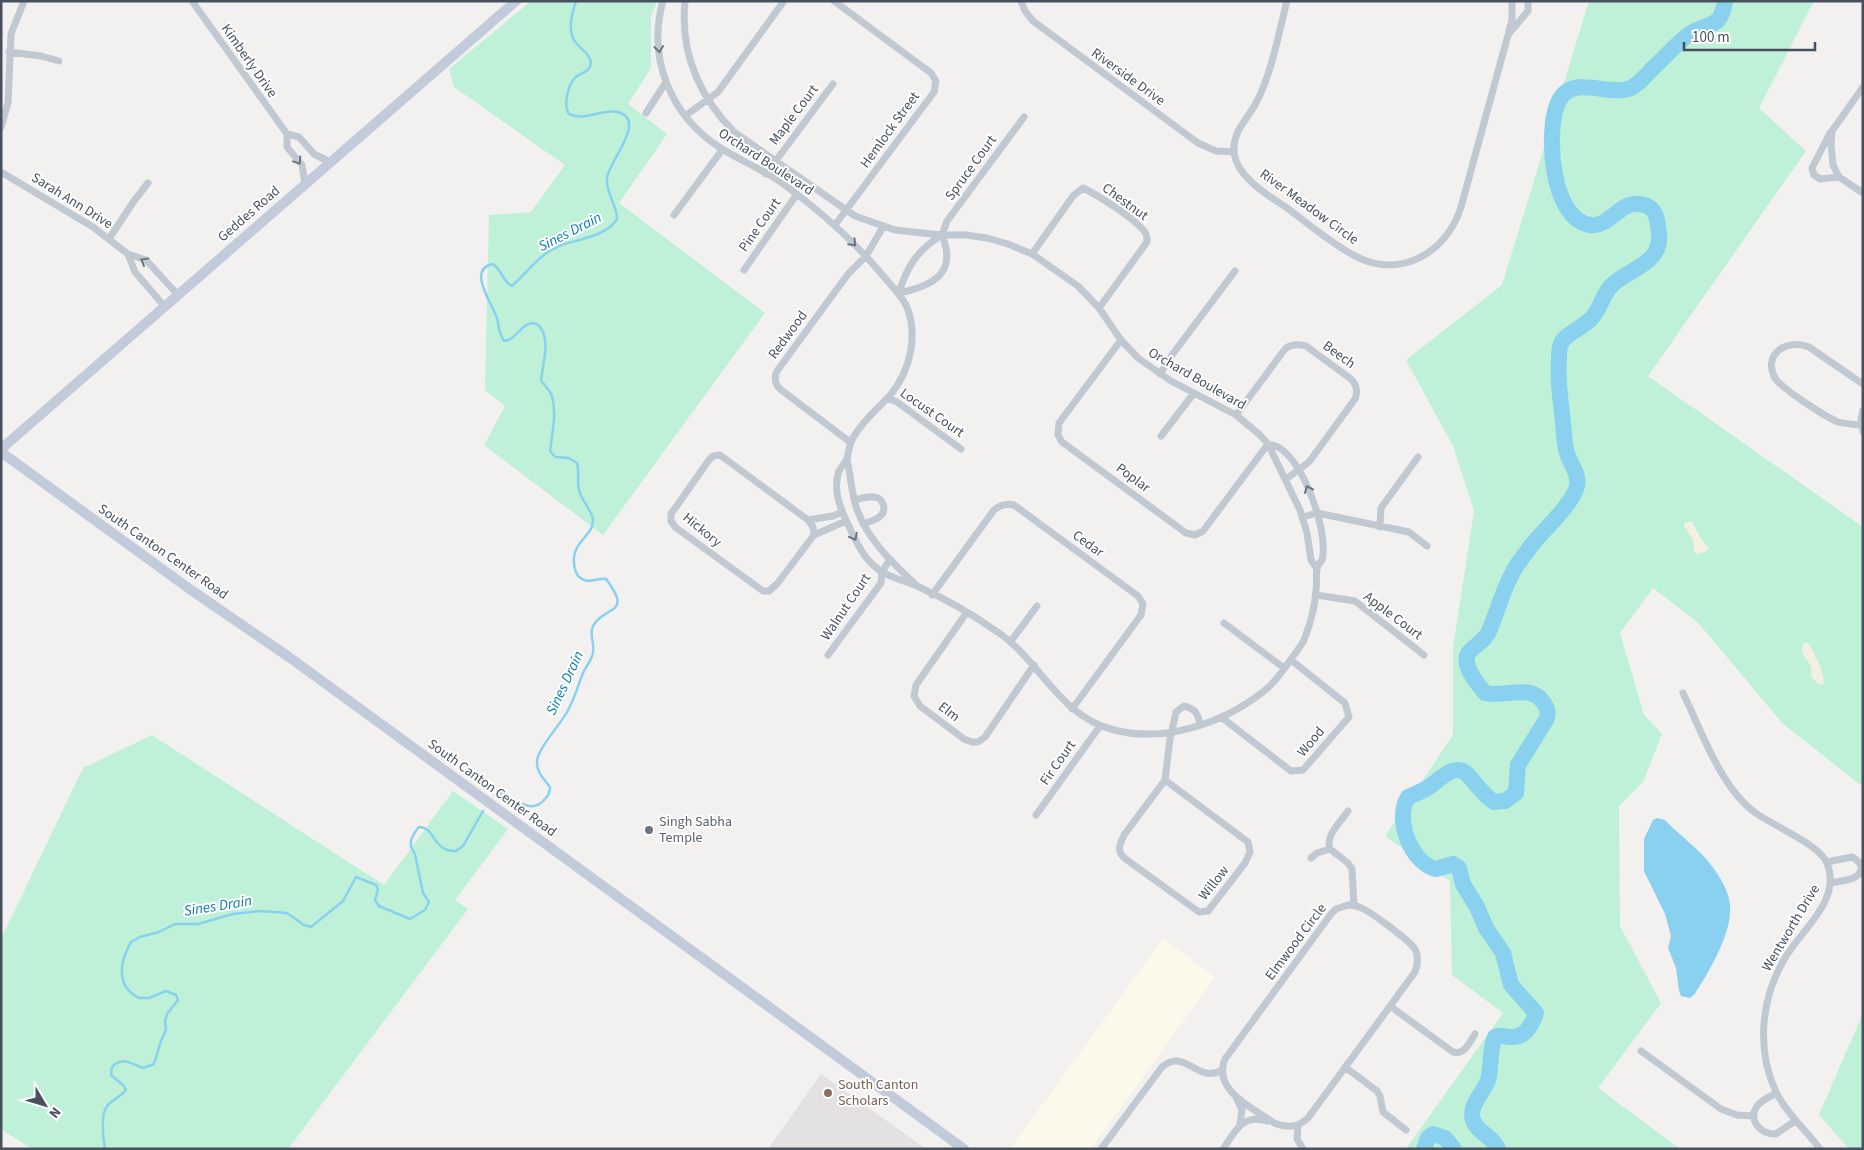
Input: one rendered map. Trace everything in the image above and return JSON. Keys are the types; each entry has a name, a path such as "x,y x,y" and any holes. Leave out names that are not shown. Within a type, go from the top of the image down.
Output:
{"main road":[{"name":"Geddes Road","path":"1,450 516,1"},
{"name":"South Canton Center Road","path":"1,450 191,590 295,661 964,1149"}],"street":[{"path":"1,127 6,113 9,92 11,34 24,1"},
{"name":"Kimberly Drive","path":"192,1 287,134 287,146 302,165 305,184"},
{"name":"Orchard Boulevard","path":"664,1 658,38 661,66 674,101 684,116 702,135 722,150 766,174 797,194 835,225 899,293 905,305 910,320 910,352 901,378 888,398 862,423 850,442 847,459 854,500 863,524 890,559 917,586"},
{"name":"Orchard Boulevard","path":"685,1 684,33 696,77 708,100 722,120 734,132 846,211 883,227 907,232 966,235 1008,244 1032,254 1078,286 1099,308 1121,340 1138,358 1160,374 1236,416 1253,428 1268,444 1286,479 1302,517 1312,560 1317,569"},
{"path":"684,116 718,92 784,1"},
{"name":"Hemlock Street","path":"834,1 931,73 936,81 934,92 835,225"},
{"name":"Riverside Drive","path":"1021,1 1032,21 1198,143 1216,151 1234,152"},
{"path":"1234,152 1237,131 1256,104 1264,85 1287,1"},
{"name":"River Meadow Circle","path":"1234,152 1238,166 1251,181 1350,253 1366,261 1384,264 1403,263 1419,258 1433,250 1443,240 1452,229 1458,217 1512,20 1512,1"},
{"name":"River Meadow Circle","path":"1508,35 1528,11 1528,1"},
{"path":"9,52 41,56 59,61"},
{"path":"646,113 666,82"},
{"name":"Maple Court","path":"766,174 833,84"},
{"path":"1839,177 1820,179 1814,175 1812,168 1832,131 1863,87"},
{"name":"Spruce Court","path":"942,235 947,221 1024,117"},
{"path":"1832,131 1831,154 1833,165 1839,177 1863,193"},
{"name":"Kimberly Drive","path":"287,134 299,137 314,154 330,162"},
{"path":"674,215 722,150"},
{"name":"Sarah Ann Drive","path":"1,172 93,227 128,254 146,260 178,295"},
{"path":"109,238 148,183"},
{"name":"Chestnut","path":"1032,254 1073,196 1083,188 1097,194 1137,224 1146,232 1147,242 1099,308"},
{"name":"Pine Court","path":"744,270 797,194"},
{"name":"Redwood","path":"850,442 780,390 775,378 777,371 848,274 866,256 883,227"},
{"path":"942,235 948,258 941,275 918,289 899,293 907,271 919,253 928,243 942,235"},
{"name":"Sarah Ann Drive","path":"128,254 135,272 165,307"},
{"path":"1160,374 1235,271"},
{"name":"Poplar","path":"1121,340 1059,423 1058,435 1062,442 1186,533 1195,535 1203,531 1268,444"},
{"path":"1863,384 1809,347 1800,344 1790,344 1782,348 1776,353 1773,362 1773,374 1783,386 1837,421 1862,428 1863,410"},
{"name":"Beech","path":"1236,416 1285,349 1292,345 1306,346 1352,380 1357,389 1355,399 1309,462 1298,470"},
{"path":"1161,436 1194,393"},
{"name":"Locust Court","path":"888,398 897,402 961,449"},
{"name":"Orchard Boulevard","path":"847,459 839,471 838,501 862,552 871,563 894,579 917,586 967,612 1010,641 1034,665 1055,692 1072,709 1087,719 1100,726 1134,734 1173,732 1221,717 1268,689 1304,640 1316,596 1317,569 1323,557 1321,534 1317,513 1308,488 1298,470 1284,450 1268,444"},
{"name":"Hickory","path":"808,520 720,455 714,456 709,460 671,514 671,520 675,527 763,591 769,591 777,584 814,535 844,516"},
{"path":"1380,527 1381,508 1418,457"},
{"path":"1286,479 1298,470"},
{"path":"854,500 874,497 883,504 884,511 880,516 863,524"},
{"name":"Cedar","path":"932,595 994,510 1008,504 1014,505 1138,596 1143,604 1142,615 1072,709"},
{"path":"814,535 813,527 808,520 844,516 857,511"},
{"path":"1302,517 1317,513 1409,532 1427,546"},
{"name":"Walnut Court","path":"828,655 881,582 882,572 890,559"},
{"name":"Apple Court","path":"1316,596 1355,601 1424,654"},
{"path":"1010,641 1037,606"},
{"name":"Elm","path":"967,612 916,685 914,696 920,706 966,741 978,742 985,737 1034,665"},
{"path":"1224,623 1284,668"},
{"name":"Wood","path":"1221,717 1291,771 1303,770 1349,716 1345,703 1291,660"},
{"path":"1683,693 1725,779 1738,798 1758,815 1817,850 1827,862"},
{"name":"Willow","path":"1165,780 1248,842 1250,852 1245,864 1208,911 1199,912 1187,904 1121,856 1119,850 1119,845 1124,835 1165,780 1170,739 1176,712 1184,706 1192,708 1198,715 1200,725"},
{"name":"Fir Court","path":"1036,815 1100,726"},
{"path":"1239,1126 1246,1120 1254,1118 1288,1127 1298,1126 1308,1118 1415,972 1418,960 1417,954 1410,943 1364,909 1354,905 1352,869 1348,863 1330,849 1328,842 1330,837 1348,811"},
{"path":"1310,858 1317,853 1330,849"},
{"name":"Wentworth Drive","path":"1820,1149 1795,1121 1777,1093 1768,1070 1764,1048 1764,1022 1768,999 1775,977 1784,959 1827,899 1831,883 1827,862 1852,857 1859,862 1861,867 1860,873 1854,878 1831,883"},
{"name":"Elmwood Circle","path":"1222,1070 1225,1059 1331,914 1342,906 1354,905"},
{"path":"1390,1006 1453,1052 1464,1051 1475,1034"},
{"path":"1641,1051 1721,1109 1737,1115 1754,1116"},
{"path":"1102,1149 1162,1067 1172,1061 1183,1062 1210,1075 1222,1070 1225,1084 1234,1094 1274,1123"},
{"path":"1345,1067 1377,1091 1380,1096 1383,1112 1406,1130"},
{"path":"1777,1093 1759,1103 1755,1108 1754,1116 1758,1128 1764,1133 1781,1132 1795,1121"},
{"path":"1223,1149 1239,1126 1242,1118 1242,1110 1234,1094"},
{"path":"1298,1126 1297,1139 1303,1149"}],"shaded area":[{"path":"1163,939 1215,977 1091,1149 1010,1149"},
{"name":"South Canton Scholars","path":"821,1074 926,1149 768,1149"}],"green space":[{"path":"531,1 657,1 651,16 651,68 628,104 667,134 619,203 765,313 603,535 484,445 505,406 485,390 489,215 531,212 565,165 454,87 449,69"},
{"path":"1589,1 1814,1 1759,108 1806,151 1648,376 1863,527 1863,787 1782,723 1695,620 1653,588 1620,633 1644,715 1662,734 1643,782 1619,806 1620,926 1661,1003 1598,1088 1680,1149 1406,1149 1503,1013 1452,975 1450,881 1385,836 1453,735 1453,648 1474,511 1453,446 1406,360 1502,285"},
{"path":"152,735 384,885 453,791 508,829 455,900 468,909 288,1149 32,1149 1,1129 1,939 83,768"},
{"path":"1863,1013 1863,1149 1849,1149 1819,1115"}],"sand":[{"path":"1685,522 1692,522 1701,539 1709,548 1705,552 1696,554 1694,551 1693,540 1684,526"},
{"path":"1805,642 1809,644 1819,665 1824,681 1823,685 1818,684 1811,676 1810,665 1802,650"}],"water":[{"path":"1657,818 1665,820 1707,860 1722,880 1730,904 1728,927 1719,951 1700,986 1690,998 1681,996 1676,968 1668,948 1671,936 1665,914 1644,871 1644,839 1653,820"}],"waterway":[{"name":"Sines Drain","path":"495,795 502,793 528,806 538,805 548,795 550,787 538,769 538,756 564,717 591,658 594,648 591,634 593,626 598,619 617,605 614,591 606,579 584,580 575,571 575,553 592,527 593,517 581,497 577,463 569,458 555,457 550,451 554,410 551,394 541,380 545,350 542,329 537,324 527,324 509,340 504,341 497,318 481,280 485,267 493,264 506,282 512,286 545,254 559,246 599,234 617,219 607,178 624,142 629,123 626,116 618,112 612,111 588,116 575,116 569,114 567,110 566,105 571,84 577,76 588,70 591,63 587,54 577,44 572,34 571,23 576,1"},
{"path":"1498,1149 1493,1141 1475,1125 1472,1115 1474,1104 1488,1080 1495,1037 1516,1037 1524,1033 1530,1026 1536,1013 1511,985 1503,953 1486,928 1477,907 1463,884 1459,868 1453,864 1436,869 1427,865 1412,849 1404,828 1404,806 1408,797 1427,788 1447,773 1457,770 1467,774 1494,802 1505,801 1516,793 1518,765 1546,720 1547,709 1540,698 1526,692 1485,693 1470,673 1467,656 1488,633 1505,588 1517,565 1575,493 1578,482 1566,450 1558,376 1561,344 1591,319 1612,285 1650,259 1659,243 1656,216 1652,209 1646,205 1629,205 1597,225 1590,225 1577,219 1567,208 1560,192 1552,154 1552,135 1557,105 1563,95 1579,87 1618,90 1628,89 1635,85 1686,37 1694,31 1718,20 1723,11 1725,1"},
{"name":"Sines Drain","path":"105,1149 103,1138 104,1112 110,1103 126,1090 111,1075 112,1067 123,1061 143,1068 154,1064 166,1030 167,1014 178,1000 176,995 166,991 149,998 139,998 126,987 123,980 122,965 131,942 175,924 198,924 233,914 260,911 287,913 304,925 311,927 343,901 356,877 376,885 378,890 375,900 379,906 410,919 425,910 429,902 423,893 415,854 411,847 411,840 415,832 419,827 424,828 429,831 442,848 456,851 463,846 483,811"},
{"path":"1424,1149 1428,1138 1433,1134 1445,1138 1454,1149"}],"place":[{"name":"Singh Sabha Temple","path":"649,830"},
{"name":"South Canton Scholars","path":"828,1093"}]}
